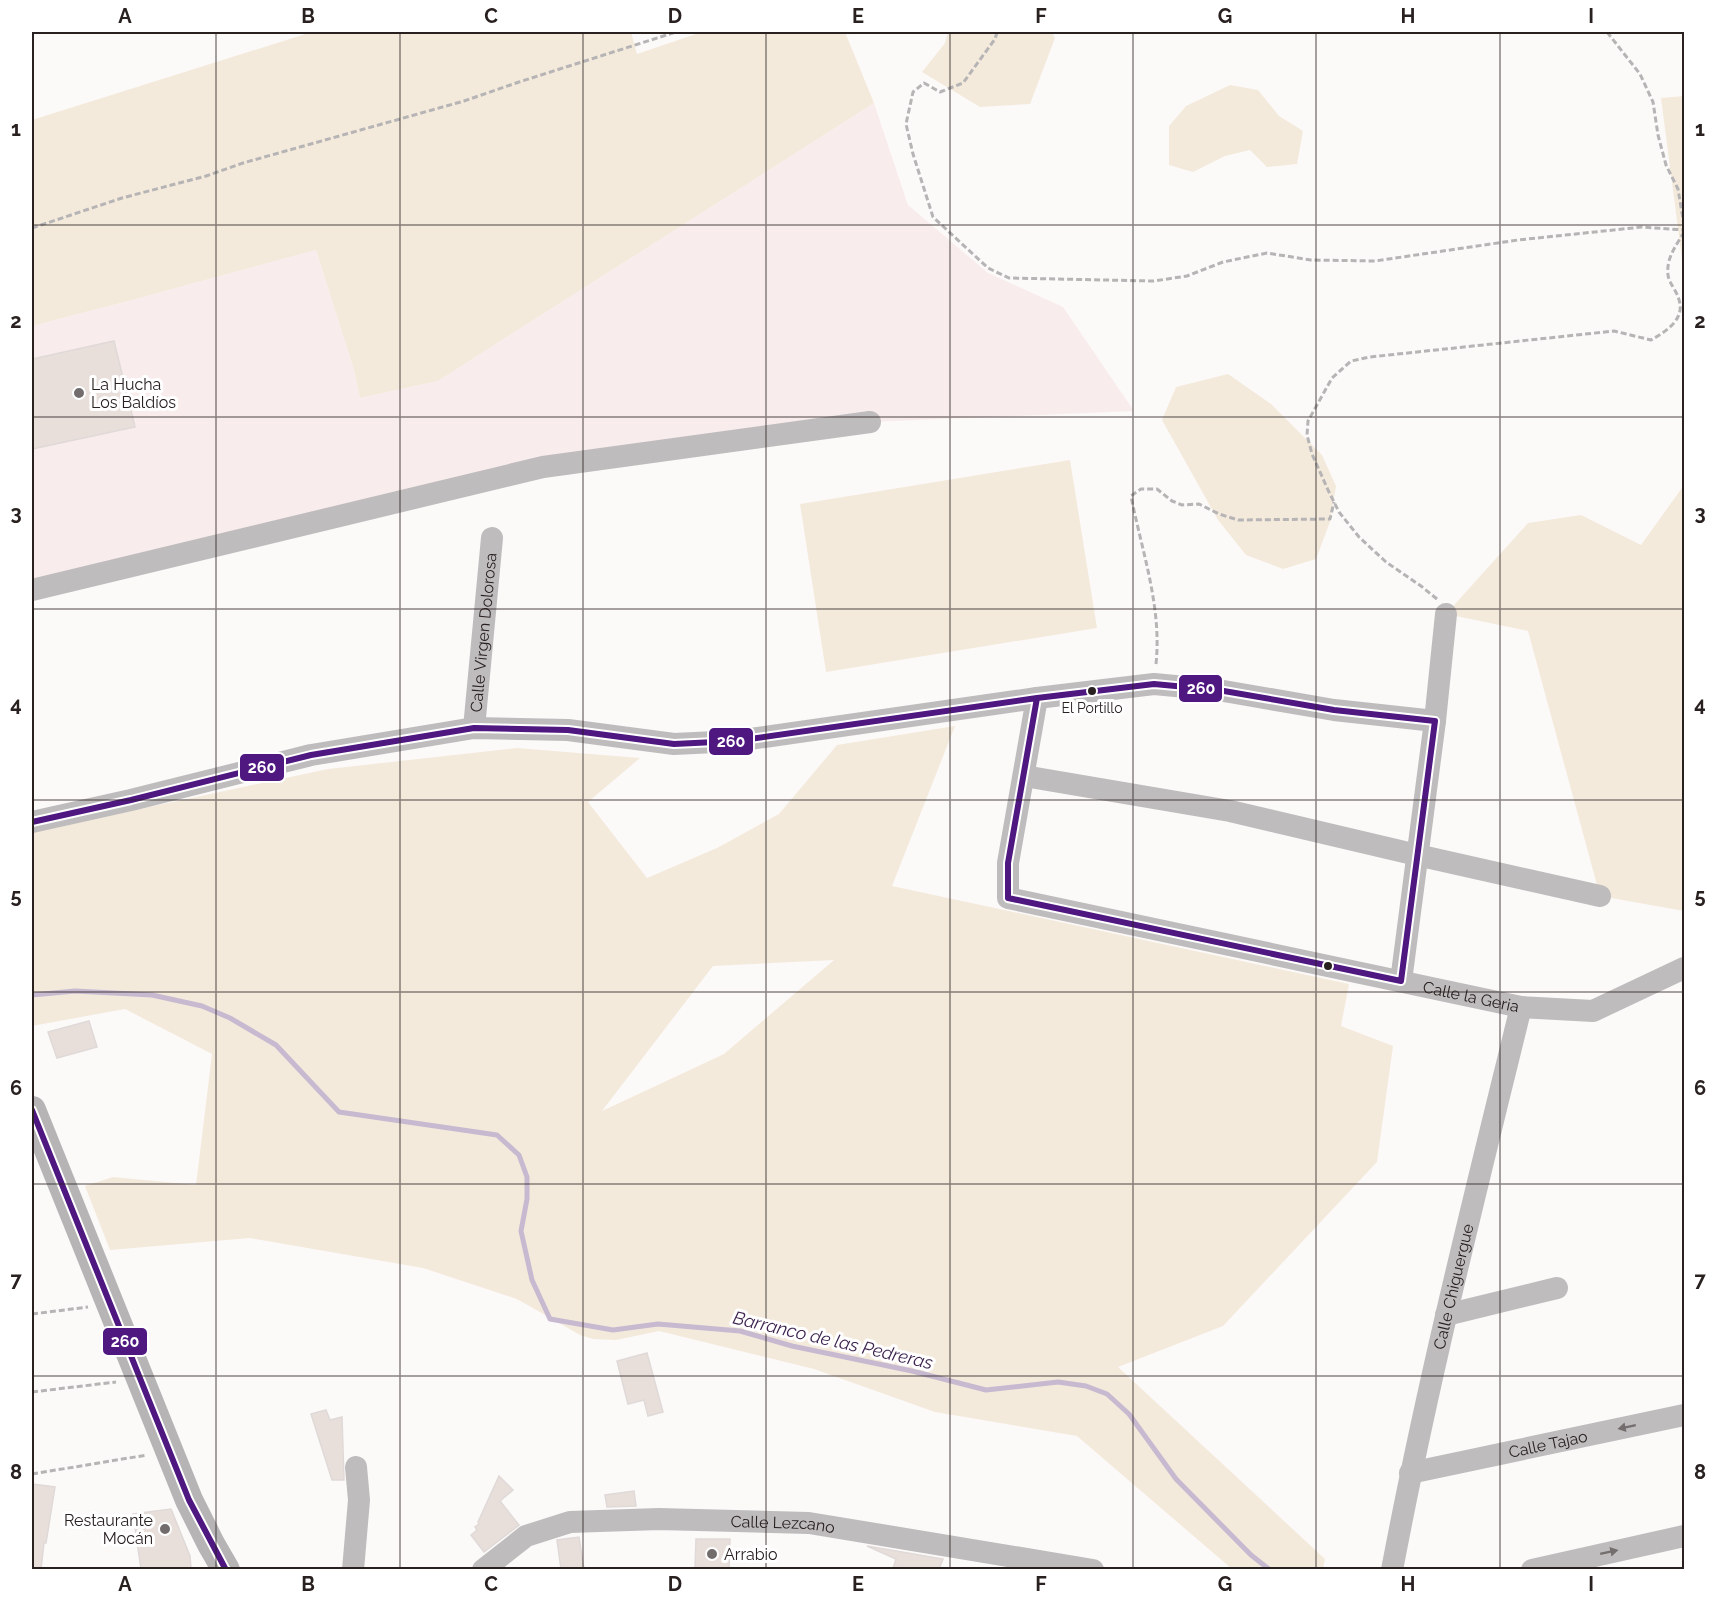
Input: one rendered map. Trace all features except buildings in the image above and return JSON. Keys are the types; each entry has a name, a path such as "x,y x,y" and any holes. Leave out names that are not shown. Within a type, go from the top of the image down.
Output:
{"main road":[{"path":"32,1110 194,1509 226,1569"}],"street":[{"path":"32,590 543,467 870,422"},
{"name":"Calle Virgen Dolorosa","path":"474,728 492,538"},
{"path":"1401,981 1436,721 1446,614"},
{"path":"32,822 311,755 474,728 568,730 674,744 736,741 1037,698 1154,684 1218,690 1334,710 1436,721"},
{"path":"1037,698 1024,776 1230,811 1600,896"},
{"name":"Calle la Geria","path":"1024,776 1008,863 1008,898 1521,1006 1593,1011 1684,968"},
{"name":"Calle Chiguergue","path":"1392,1569 1410,1473 1446,1315 1521,1006"},
{"path":"1446,1315 1557,1288"},
{"name":"Calle Tajao","path":"1410,1473 1684,1415"},
{"path":"353,1569 359,1500 357,1467"},
{"name":"Calle Lezcano","path":"483,1569 526,1536 570,1522 659,1518 809,1523 1092,1569"},
{"path":"1532,1569 1684,1536"}],"path":[{"path":"32,228 122,198 464,101 676,32"},
{"path":"997,32 996,39 963,83 940,92 924,83 913,92 906,124 933,217 988,268 1009,278 1154,281 1187,276 1223,262 1267,253 1311,260 1375,261 1518,240 1642,227 1684,231 1670,255 1668,277 1680,300 1679,316 1669,330 1651,340 1614,331 1370,357 1351,361 1332,378 1308,420 1307,435 1312,454 1334,502 1359,537 1386,562 1421,586 1442,604 1446,614"},
{"path":"1607,32 1640,75 1653,102 1663,155 1678,189 1684,225"},
{"path":"1154,684 1158,644 1154,600 1131,496 1141,489 1157,489 1172,501 1182,505 1199,504 1238,520 1330,519 1334,502"},
{"path":"32,1314 111,1304"},
{"path":"32,1392 141,1378"},
{"path":"32,1474 170,1451"}],"shaded area":[{"path":"312,32 631,32 637,54 702,32 845,32 874,103 438,381 360,398 354,370 316,250 32,326 32,120"},
{"path":"948,32 1052,32 1055,38 1030,104 980,107 922,72 945,43"},
{"path":"1230,85 1258,90 1279,116 1303,131 1297,164 1267,167 1250,150 1225,156 1193,172 1169,165 1169,126 1186,106"},
{"path":"1684,96 1684,275 1661,98"},
{"path":"874,103 908,205 988,273 1063,307 1134,411 870,422 543,467 32,590 32,326 316,250 354,370 360,398 438,381"},
{"path":"1228,374 1271,404 1322,455 1336,486 1330,522 1316,559 1283,569 1246,555 1218,520 1162,420 1176,387"},
{"path":"1070,460 1097,628 826,672 800,504"},
{"path":"1684,485 1684,911 1600,896 1528,631 1446,614 1528,523 1581,515 1641,545"},
{"path":"955,726 892,886 1349,984 1341,1026 1393,1046 1377,1162 1223,1326 1118,1367 1325,1559 1323,1569 1232,1569 1077,1436 935,1412 814,1369 659,1331 616,1340 593,1339 580,1335 517,1299 423,1268 250,1238 110,1250 85,1186 113,1177 196,1185 212,1054 125,1009 32,1026 32,832 328,769 517,748 640,758 588,802 647,878 717,848 779,814 837,745","holes":["834,960 724,1054 602,1111 713,966"]}],"waterway":[{"name":"Barranco de las Pedreras","path":"32,995 75,991 152,995 202,1006 230,1018 276,1045 339,1112 497,1135 519,1155 527,1177 527,1199 521,1231 532,1280 550,1319 613,1330 658,1324 740,1331 792,1346 912,1371 986,1390 1058,1382 1086,1386 1107,1394 1129,1414 1176,1479 1251,1555 1270,1570"}],"transit line":[{"name":"260","path":"32,822 311,755 474,728 568,730 674,744 736,741 1037,698 1154,684 1218,690 1334,710 1435,721"},
{"name":"260","path":"1008,898 1008,863 1037,698"},
{"name":"260","path":"1401,981 1435,721"},
{"name":"260","path":"1008,898 1401,981"},
{"name":"260","path":"32,1110 189,1500 226,1570"}],"place":[{"name":"La Hucha Los Baldíos","path":"79,393"},
{"name":"El Portillo","path":"1092,691"},
{"name":"Restaurante Mocán","path":"165,1529"},
{"name":"Arrabio","path":"712,1554"}]}
